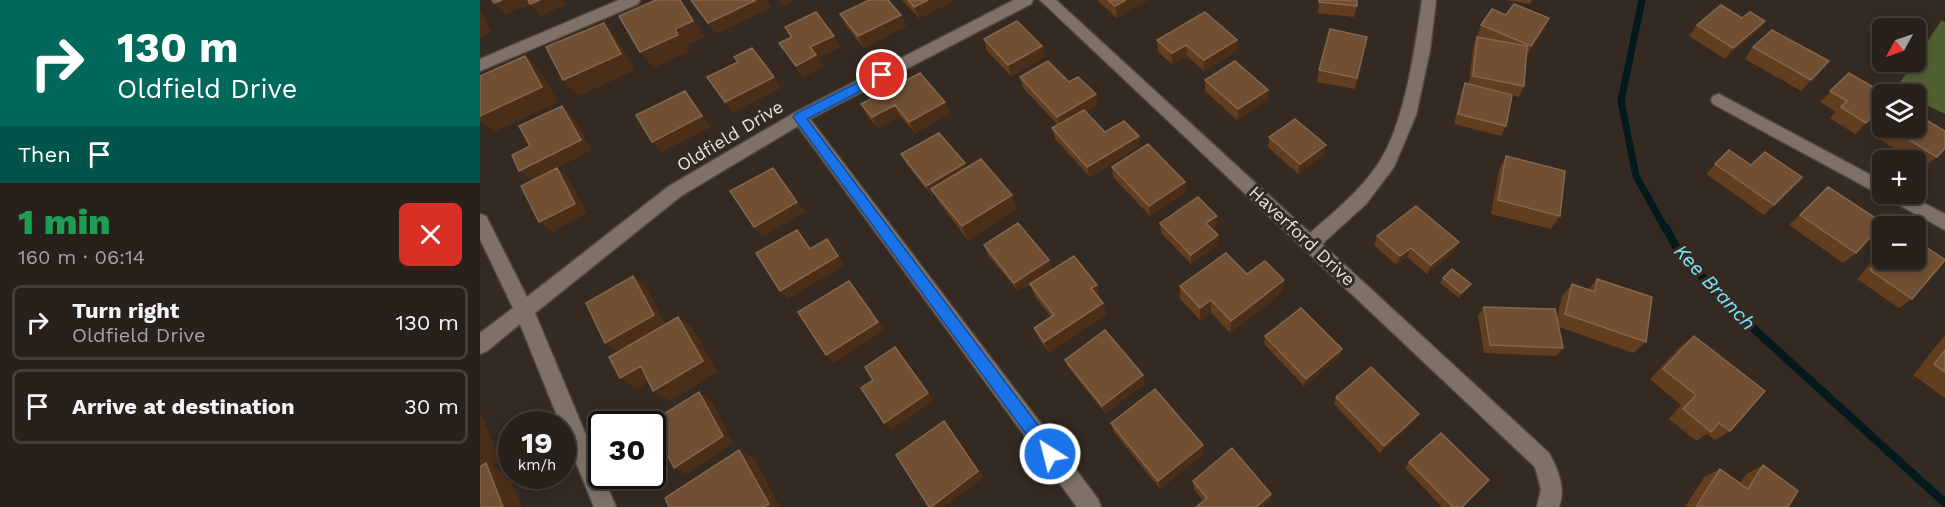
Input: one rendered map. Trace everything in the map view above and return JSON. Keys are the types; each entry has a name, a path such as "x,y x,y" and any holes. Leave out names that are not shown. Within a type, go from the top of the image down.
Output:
{"street":[{"path":"480,64 633,0"},
{"name":"Oldfield Drive","path":"480,345 675,191 800,117 1026,0"},
{"name":"Haverford Drive","path":"1047,0 1542,460 1550,477 1552,499 1548,507"},
{"path":"1310,244 1360,199 1386,167 1408,115 1422,50 1429,0"},
{"path":"1719,100 1872,184"},
{"path":"800,117 1090,507"},
{"path":"1910,204 1945,223"},
{"path":"480,221 524,310 605,507"}],"green space":[{"path":"1941,21 1945,22 1945,114 1926,105 1926,84 1899,84 1907,72 1926,72 1926,44"}],"building":[{"path":"528,0 540,0 530,4"},
{"path":"656,0 680,0 693,21 675,29 678,35 640,52 619,16"},
{"path":"691,0 756,0 708,23"},
{"path":"869,0 888,0 901,15 858,36 840,14"},
{"path":"908,0 928,0 914,7"},
{"path":"1108,0 1126,0 1115,6"},
{"path":"1319,0 1357,0 1357,6 1319,2"},
{"path":"1514,4 1549,18 1531,46 1481,25 1492,9 1506,15"},
{"path":"1721,5 1742,18 1750,12 1765,21 1733,48 1697,25"},
{"path":"816,12 834,36 810,47 816,55 796,66 779,43 792,37 785,27"},
{"path":"1205,12 1237,40 1204,60 1186,45 1172,53 1157,40"},
{"path":"1017,21 1042,46 1008,65 984,39"},
{"path":"604,23 621,54 563,80 546,47"},
{"path":"1330,29 1367,37 1357,78 1319,70"},
{"path":"1772,30 1829,61 1811,80 1753,47"},
{"path":"1477,37 1527,46 1524,86 1473,76"},
{"path":"752,48 774,77 725,102 707,77 738,62 734,57"},
{"path":"525,56 542,87 480,116 480,76"},
{"path":"1048,61 1069,82 1078,77 1096,94 1057,117 1020,77"},
{"path":"1235,61 1268,90 1238,109 1205,80"},
{"path":"920,73 945,102 909,122 895,105 872,117 861,104"},
{"path":"1849,73 1872,86 1872,117 1866,123 1841,107 1847,101 1830,91"},
{"path":"1465,83 1512,95 1506,126 1458,114"},
{"path":"685,91 702,116 652,142 636,115"},
{"path":"562,106 581,140 519,171 512,155 530,146 519,126"},
{"path":"1084,110 1105,132 1124,121 1139,136 1087,167 1052,128"},
{"path":"1295,119 1326,145 1300,164 1269,137"},
{"path":"1926,120 1945,131 1945,148 1937,157 1906,138 1926,138"},
{"path":"939,133 965,163 926,186 901,154"},
{"path":"1148,144 1185,182 1149,206 1112,167"},
{"path":"1729,150 1751,165 1765,152 1802,177 1774,205 1715,164"},
{"path":"1506,156 1565,171 1560,216 1498,200"},
{"path":"981,159 1012,195 962,226 931,189"},
{"path":"557,168 575,204 539,222 521,186"},
{"path":"773,168 797,202 754,227 730,191"},
{"path":"1828,187 1872,216 1872,235 1856,253 1800,215"},
{"path":"1198,197 1217,216 1206,223 1218,235 1191,255 1160,223"},
{"path":"1416,206 1459,242 1431,265 1411,248 1400,256 1377,236"},
{"path":"1018,223 1049,260 1014,283 984,245"},
{"path":"797,230 810,249 827,239 838,256 780,291 756,253"},
{"path":"1926,247 1945,260 1912,299 1870,270 1872,268 1872,270 1926,270"},
{"path":"1226,253 1247,274 1265,261 1284,280 1231,321 1211,300 1200,308 1180,286"},
{"path":"1074,256 1097,285 1091,288 1103,303 1044,342 1034,328 1054,315 1030,284"},
{"path":"1452,269 1471,284 1461,293 1443,278"},
{"path":"633,276 654,315 605,343 586,303"},
{"path":"1597,279 1652,297 1646,342 1565,314 1572,284 1595,292"},
{"path":"849,281 878,322 826,355 798,312"},
{"path":"1484,307 1555,309 1563,348 1490,345"},
{"path":"1301,308 1342,349 1306,379 1265,336"},
{"path":"678,317 703,361 653,391 641,366 620,378 609,357"},
{"path":"1105,330 1143,375 1102,406 1065,360"},
{"path":"1694,336 1765,391 1730,431 1719,423 1711,432 1683,409 1696,395 1663,369"},
{"path":"895,347 928,393 884,423 861,388 873,380 865,367"},
{"path":"1945,350 1945,372 1934,364"},
{"path":"1371,367 1419,414 1384,446 1336,397"},
{"path":"1155,389 1203,445 1158,481 1111,423"},
{"path":"699,392 723,436 674,468 666,452 666,413"},
{"path":"944,421 978,471 929,507 896,455"},
{"path":"1441,433 1489,480 1462,507 1453,507 1409,462"},
{"path":"1232,448 1271,494 1256,507 1196,507 1207,498 1193,481"},
{"path":"739,450 769,504 764,507 669,507 665,498"},
{"path":"486,463 503,507 480,507 480,467"},
{"path":"1763,465 1798,491 1788,507 1696,507 1720,469 1748,489"}],"waterway":[{"name":"Kee Branch","path":"1642,0 1621,101 1636,176 1666,230"},
{"name":"Kee Branch","path":"1666,228 1681,256 1756,331 1945,503"}],"route":[{"path":"882,75 800,117 1050,454"}]}
